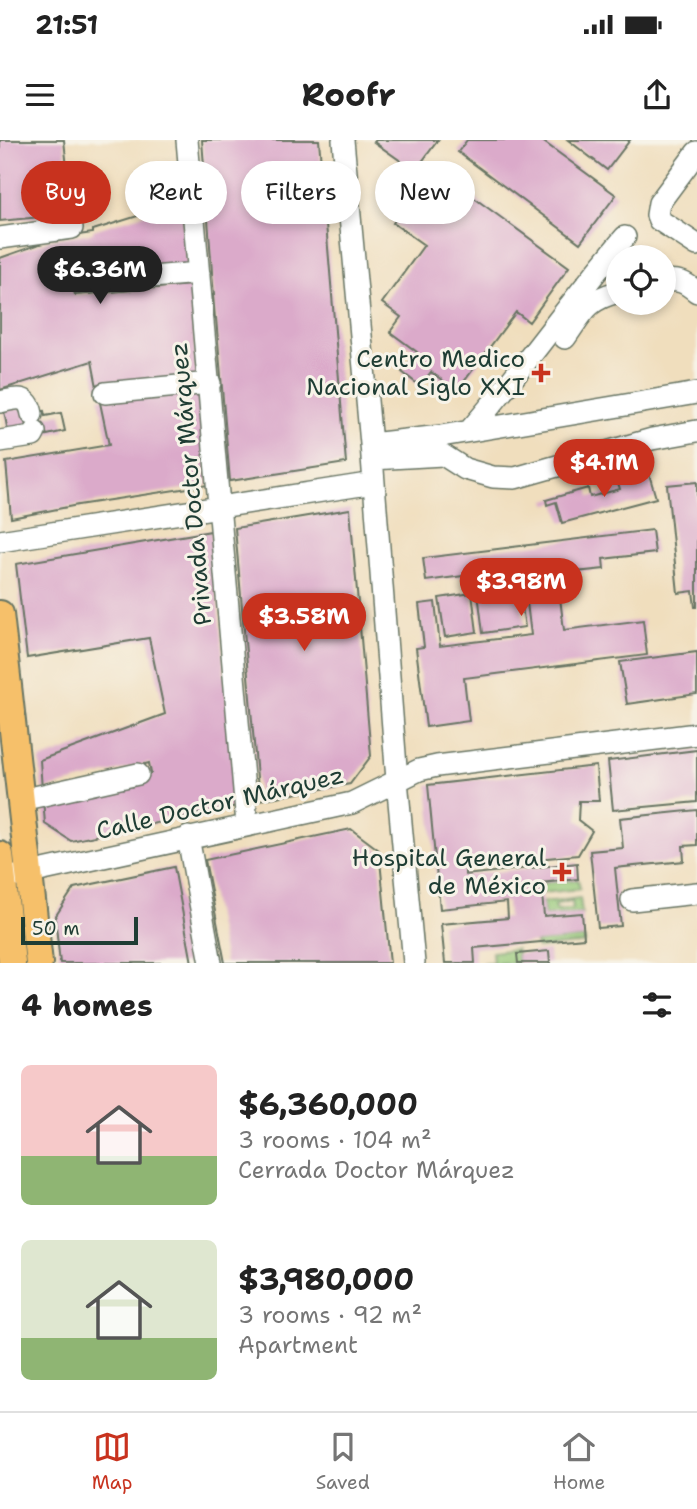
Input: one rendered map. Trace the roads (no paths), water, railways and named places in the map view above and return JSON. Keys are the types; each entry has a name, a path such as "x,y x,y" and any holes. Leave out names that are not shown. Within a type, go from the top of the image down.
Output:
{"main road":[{"path":"0,614 39,963"},
{"path":"1,871 12,963"}],"street":[{"name":"Privada Doctor Márquez","path":"187,140 247,824"},
{"path":"344,140 414,963"},
{"path":"697,152 659,204 657,215 659,220 697,245"},
{"path":"0,238 72,228"},
{"path":"565,338 583,300 588,280 625,237"},
{"path":"81,283 199,273"},
{"path":"676,279 694,283"},
{"path":"471,429 583,300 606,296"},
{"path":"105,393 209,383"},
{"path":"371,451 442,445 471,429 697,393"},
{"path":"0,402 23,399 28,402 33,423 33,436 0,441"},
{"path":"646,401 652,439"},
{"path":"442,445 465,469 493,478 515,478 652,439 697,431"},
{"path":"0,541 374,483"},
{"name":"Calle Doctor Márquez","path":"1,871 29,873 352,803 419,770 437,766 697,734"},
{"path":"21,800 138,774"},
{"path":"188,837 211,963"},
{"path":"632,900 697,893"}],"place":[{"name":"Centro Medico Nacional Siglo XXI","path":"541,373"},
{"name":"Hospital General de México","path":"562,872"}]}
